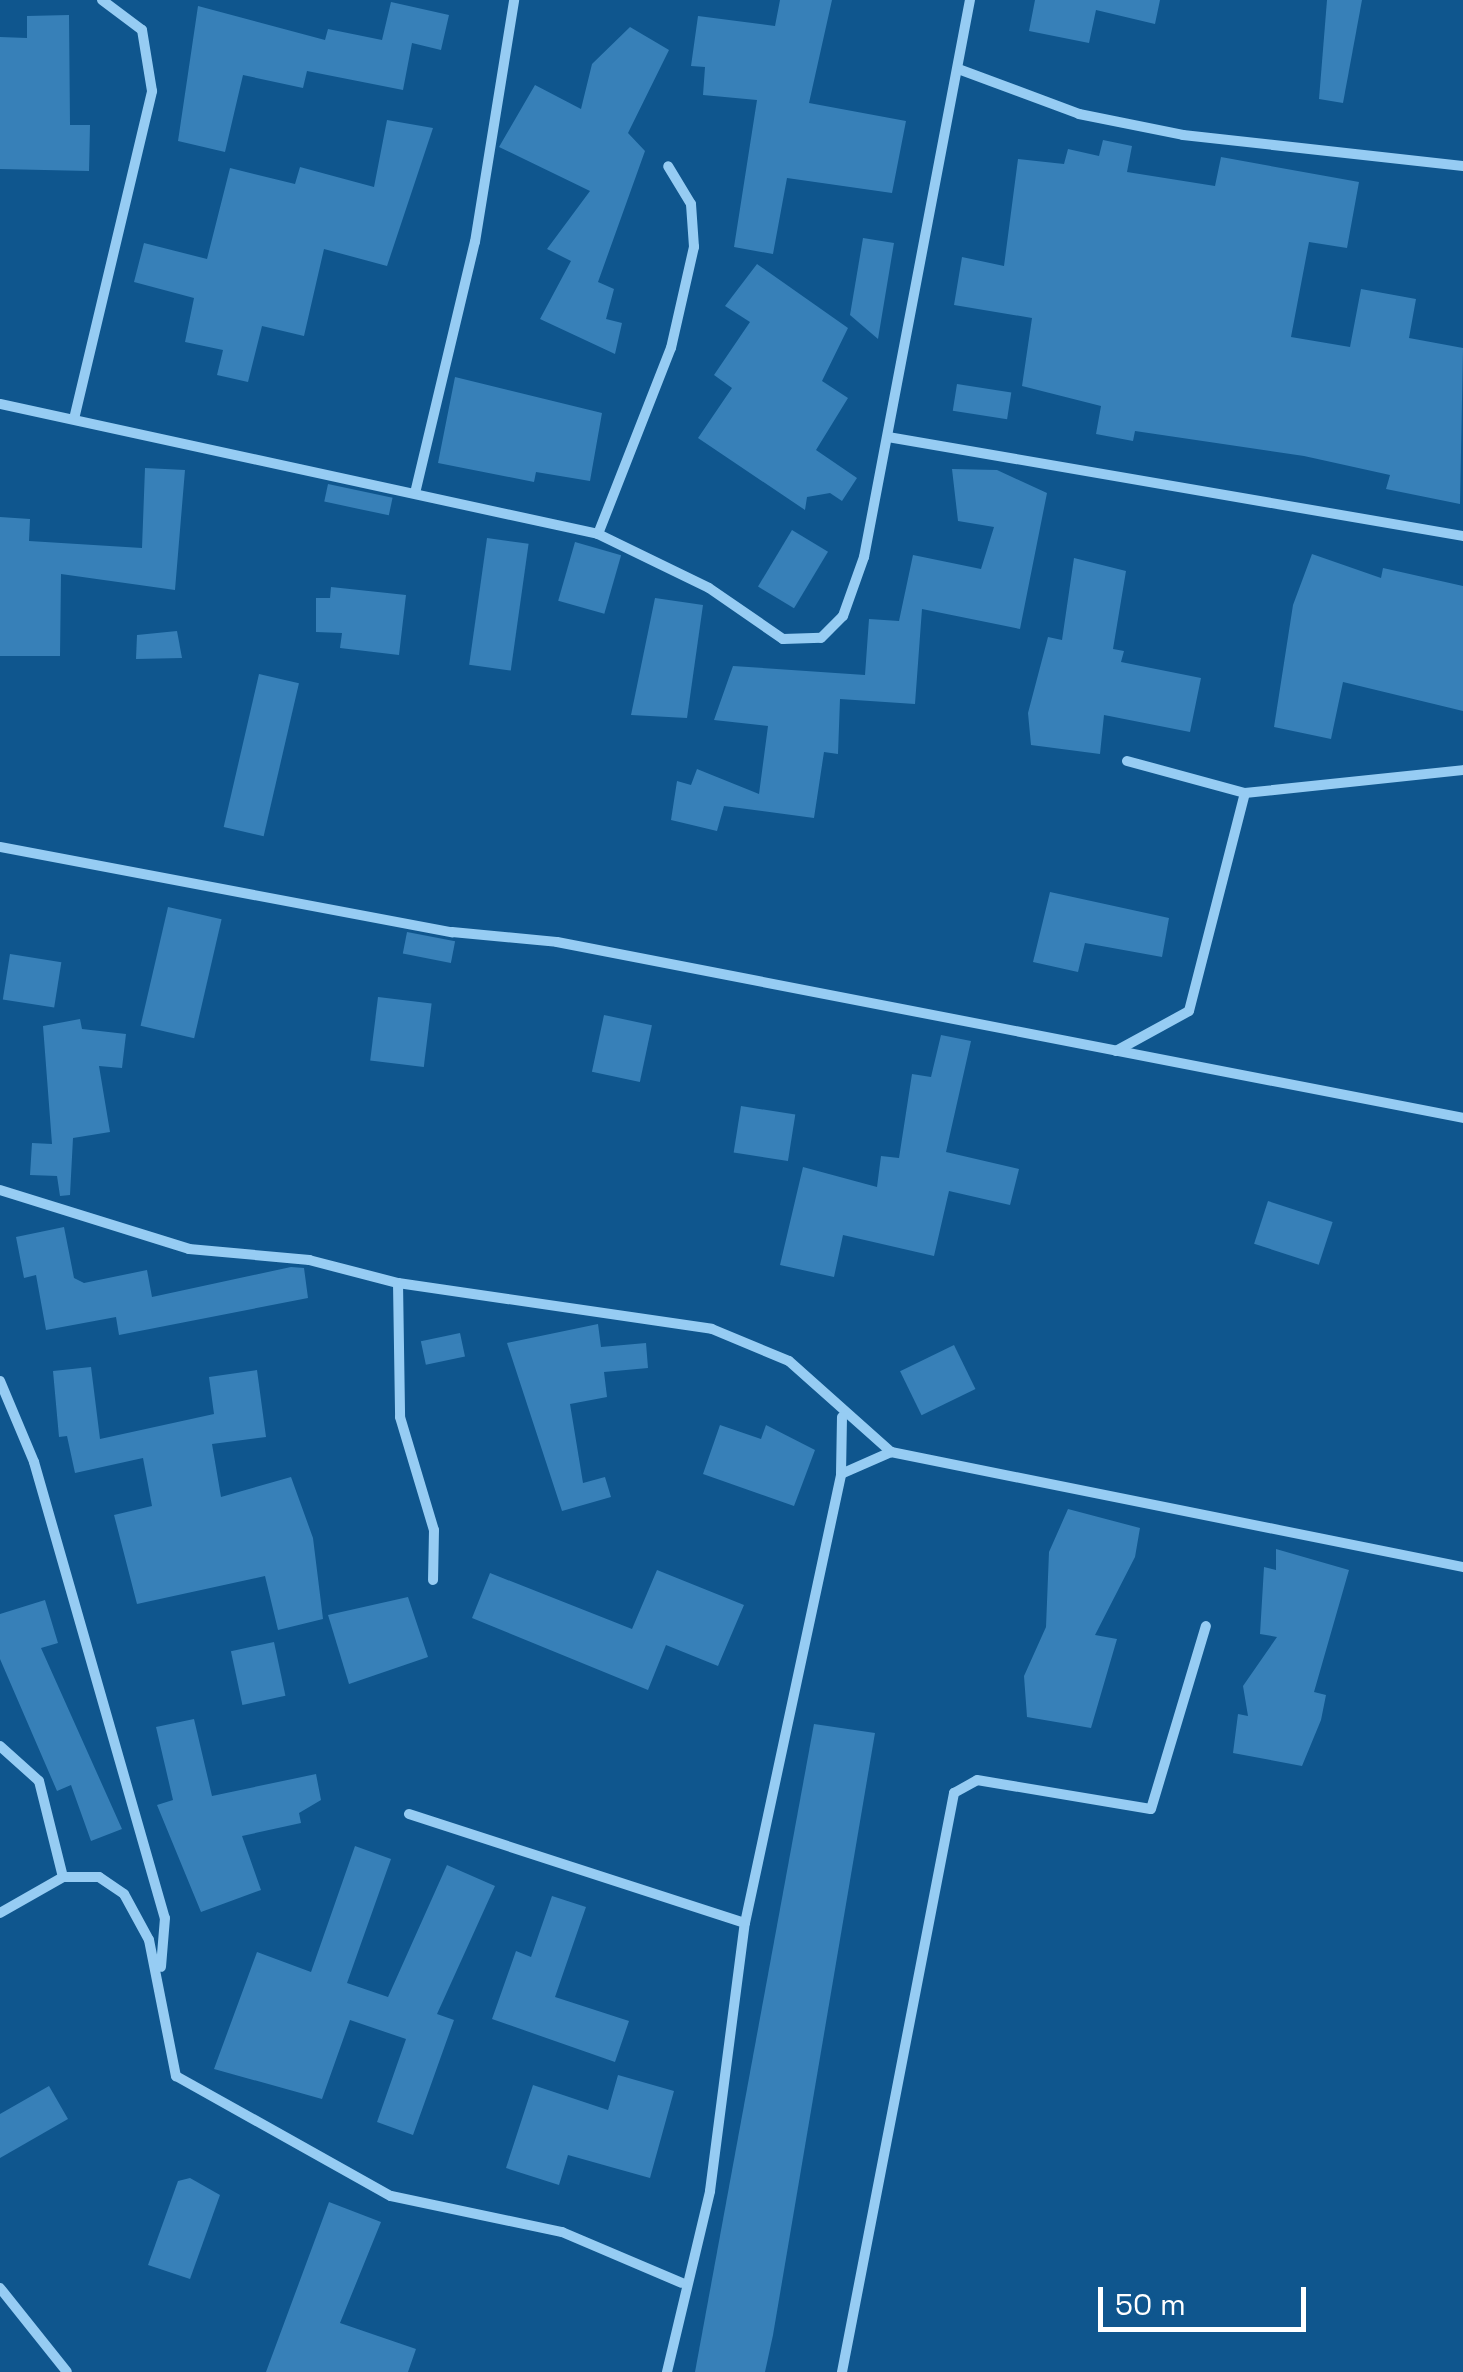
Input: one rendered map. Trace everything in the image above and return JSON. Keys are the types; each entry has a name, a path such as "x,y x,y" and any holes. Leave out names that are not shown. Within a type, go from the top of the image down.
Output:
{"street":[{"path":"74,419 152,91 142,30 102,0"},
{"path":"416,489 475,242 514,0"},
{"path":"0,404 416,489 598,534 709,588 783,639 821,638 842,616 864,557 962,70 970,0"},
{"path":"962,70 1080,114 1183,135 1463,166"},
{"path":"598,534 671,348 694,247 691,204 668,166"},
{"path":"888,437 1463,536"},
{"path":"1127,761 1244,792 1463,770"},
{"path":"1114,1052 1189,1011 1244,792"},
{"path":"0,847 452,932 557,942 1463,1118"},
{"path":"0,1190 189,1249 309,1260 398,1282 712,1329 789,1361 842,1416 891,1452 1463,1568"},
{"path":"398,1282 400,1417 434,1530 433,1580"},
{"path":"0,1381 34,1462 166,1918 160,1972 168,2063 230,2110 391,2196 562,2232 682,2283"},
{"path":"668,2372 682,2283 710,2191 746,1922 841,1474 842,1416"},
{"path":"841,1474 891,1452"},
{"path":"842,2372 954,1792 977,1780 1151,1810 1206,1626"},
{"path":"0,1746 39,1780 63,1878"},
{"path":"409,1814 746,1922"},
{"path":"0,1913 63,1878 99,1876 124,1894 160,1972"},
{"path":"0,2288 67,2372"}],"building":[{"path":"780,0 832,0 809,103 906,121 892,193 787,178 773,254 734,247 757,100 703,95 705,67 691,66 698,16 775,26"},
{"path":"1035,0 1160,0 1155,24 1096,10 1089,43 1029,31"},
{"path":"1327,0 1362,0 1343,103 1319,99"},
{"path":"391,2 449,15 441,50 412,43 403,90 307,71 303,88 243,75 225,152 178,141 198,6 325,40 328,29 382,40"},
{"path":"69,15 70,125 90,125 89,171 0,169 0,37 27,38 27,16"},
{"path":"630,27 669,50 628,133 645,151 598,282 614,289 606,319 622,323 615,354 540,319 571,261 547,249 590,191 499,147 535,85 581,109 592,64"},
{"path":"387,120 433,128 387,266 324,249 304,336 262,326 248,382 217,375 223,350 185,342 194,298 134,282 144,243 207,259 230,168 295,184 300,167 374,187"},
{"path":"1103,140 1132,146 1127,172 1215,186 1221,157 1359,182 1347,248 1309,242 1291,337 1350,347 1361,289 1416,299 1409,338 1463,348 1460,504 1386,489 1390,475 1304,456 1135,431 1133,441 1096,434 1101,406 1022,386 1032,318 954,305 962,257 1004,266 1018,159 1064,164 1068,149 1099,156"},
{"path":"863,238 894,243 878,339 850,315"},
{"path":"757,264 848,328 822,381 848,398 816,450 857,478 842,501 830,493 807,497 805,510 698,438 732,388 714,375 750,322 725,306"},
{"path":"455,377 602,413 590,481 536,472 534,482 438,463"},
{"path":"957,384 1011,393 1007,419 953,411"},
{"path":"145,468 185,470 175,590 61,574 60,656 0,656 0,517 30,519 29,541 142,548"},
{"path":"952,469 997,470 1047,493 1020,629 922,609 915,704 840,699 838,754 824,752 814,818 724,806 717,831 671,820 677,781 691,785 697,769 759,794 768,726 714,720 733,666 865,675 869,619 899,621 913,555 981,569 994,527 958,521"},
{"path":"328,484 393,498 389,515 324,502"},
{"path":"792,530 828,552 794,608 758,587"},
{"path":"487,538 529,544 511,671 469,665"},
{"path":"575,542 621,555 604,614 558,601"},
{"path":"1312,554 1381,578 1383,568 1463,586 1463,711 1343,682 1331,739 1274,727 1293,605"},
{"path":"1074,558 1126,571 1113,649 1124,651 1121,662 1201,678 1190,732 1104,715 1100,754 1031,745 1028,713 1048,637 1062,640"},
{"path":"331,587 406,595 399,655 340,648 342,633 316,632 316,598 330,598"},
{"path":"655,598 703,605 687,718 631,715"},
{"path":"177,631 182,658 136,659 137,635"},
{"path":"259,674 299,683 264,836 224,827"},
{"path":"1050,892 1169,918 1162,957 1085,943 1078,972 1033,962"},
{"path":"168,907 222,919 194,1038 141,1026"},
{"path":"407,932 455,941 451,963 403,954"},
{"path":"10,954 61,962 54,1008 3,999"},
{"path":"378,997 432,1004 424,1067 370,1061"},
{"path":"604,1015 652,1025 640,1082 592,1072"},
{"path":"80,1019 82,1029 126,1034 122,1068 99,1066 110,1132 73,1138 70,1195 60,1196 57,1176 30,1175 32,1143 52,1144 43,1026"},
{"path":"941,1035 971,1041 946,1152 1019,1169 1010,1205 949,1191 934,1256 843,1235 834,1277 780,1265 803,1167 877,1187 881,1156 899,1158 912,1074 931,1077"},
{"path":"741,1106 795,1115 788,1161 734,1152"},
{"path":"1268,1201 1333,1222 1319,1265 1254,1244"},
{"path":"64,1227 74,1278 84,1283 147,1270 152,1297 291,1267 304,1268 308,1298 119,1335 116,1317 46,1330 36,1275 24,1278 16,1237"},
{"path":"598,1324 601,1347 646,1343 648,1368 604,1372 607,1397 570,1404 583,1483 605,1477 611,1497 562,1511 507,1343"},
{"path":"460,1333 465,1356 426,1365 421,1341"},
{"path":"954,1345 975,1389 922,1415 900,1371"},
{"path":"91,1367 100,1439 214,1414 209,1377 257,1370 266,1437 212,1444 221,1497 291,1477 313,1538 323,1619 278,1630 265,1576 137,1604 114,1515 152,1506 143,1458 75,1473 67,1436 59,1437 53,1371"},
{"path":"720,1425 761,1439 766,1425 815,1450 794,1506 703,1474"},
{"path":"1068,1509 1140,1528 1135,1557 1095,1635 1117,1639 1091,1728 1027,1717 1024,1676 1046,1627 1049,1552"},
{"path":"1276,1549 1349,1570 1314,1692 1326,1695 1321,1720 1302,1766 1233,1753 1238,1714 1248,1716 1243,1686 1277,1637 1260,1634 1264,1567 1276,1570"},
{"path":"657,1570 744,1605 718,1666 666,1645 648,1690 472,1618 490,1573 632,1629"},
{"path":"408,1597 428,1657 349,1684 328,1615"},
{"path":"45,1600 58,1643 41,1648 122,1829 91,1841 71,1785 57,1791 0,1659 0,1614"},
{"path":"274,1642 285,1696 242,1705 231,1651"},
{"path":"194,1719 212,1796 316,1774 321,1800 299,1813 301,1823 242,1836 261,1890 201,1912 157,1805 173,1800 156,1727"},
{"path":"814,1724 875,1733 773,2335 765,2372 695,2372"},
{"path":"355,1846 391,1859 347,1983 388,1997 447,1865 495,1886 437,2014 454,2020 413,2135 377,2122 406,2039 350,2020 322,2099 214,2069 257,1952 311,1972"},
{"path":"552,1896 586,1907 555,1997 629,2021 615,2062 492,2019 516,1951 531,1957"},
{"path":"618,2075 674,2091 650,2178 568,2155 559,2185 506,2168 533,2085 608,2110"},
{"path":"49,2086 68,2119 0,2158 0,2114"},
{"path":"190,2178 220,2195 190,2279 148,2265 178,2181"},
{"path":"329,2202 381,2222 340,2323 416,2349 408,2372 266,2372"}]}
